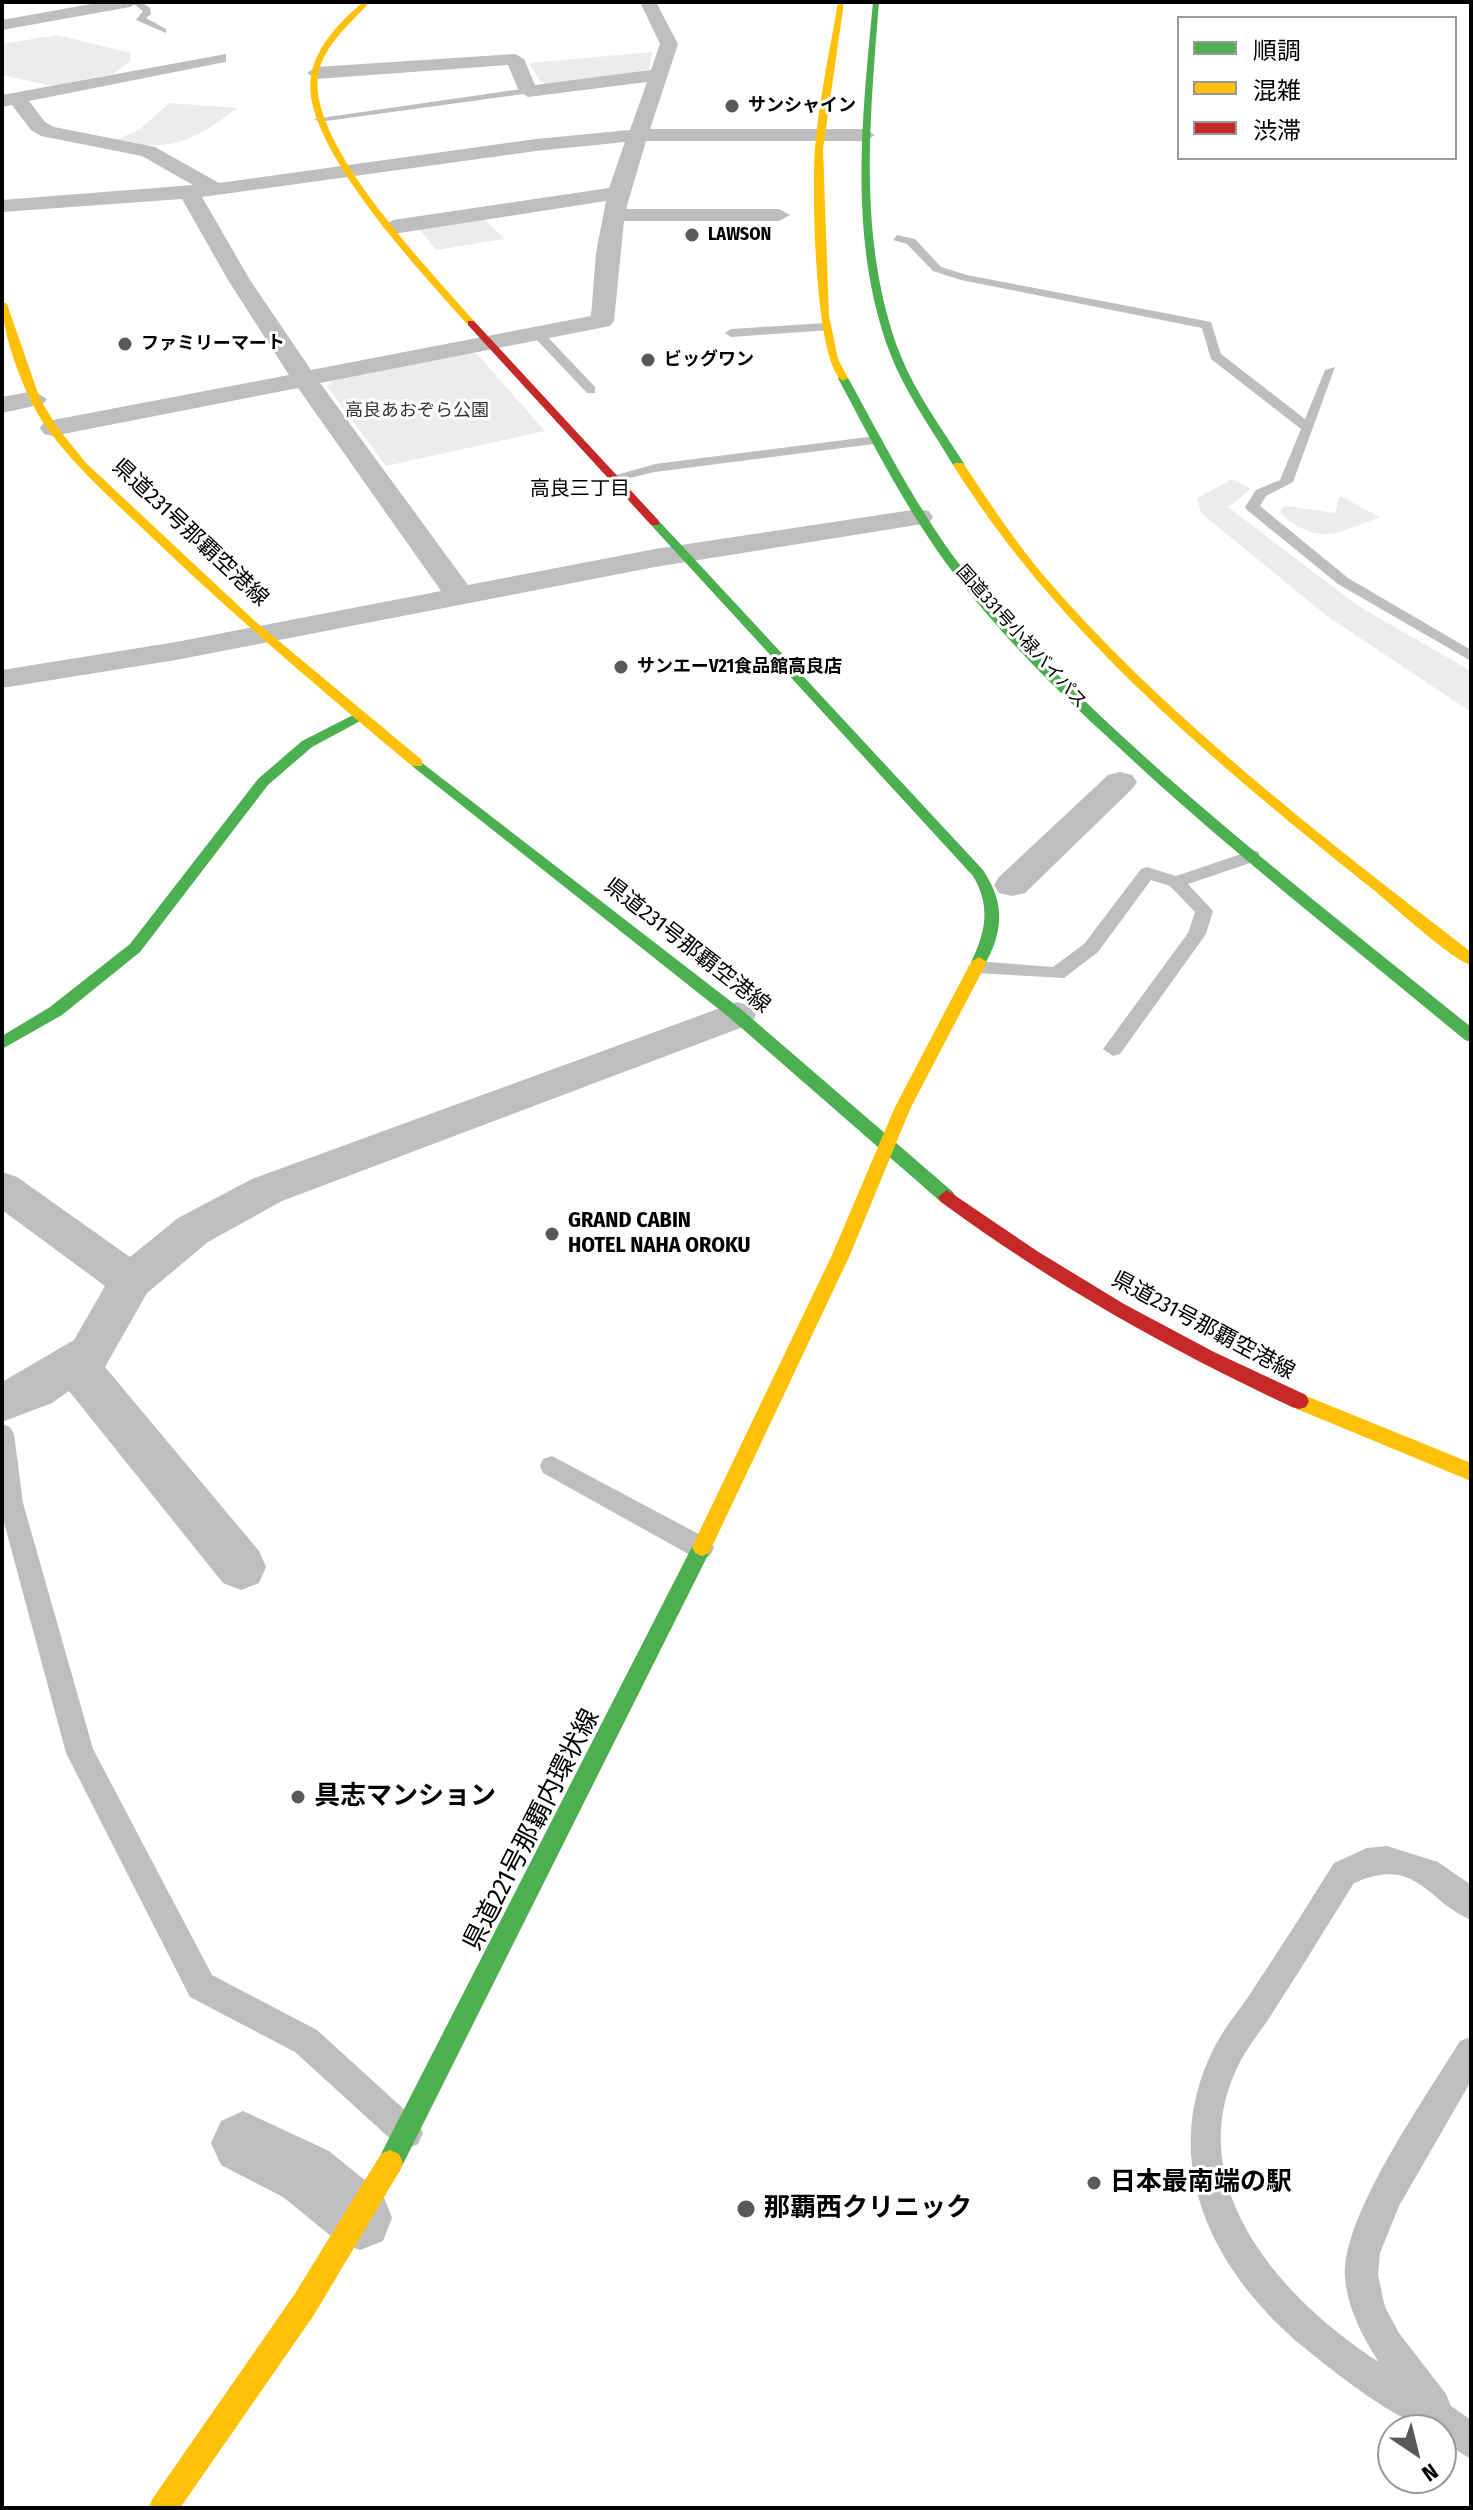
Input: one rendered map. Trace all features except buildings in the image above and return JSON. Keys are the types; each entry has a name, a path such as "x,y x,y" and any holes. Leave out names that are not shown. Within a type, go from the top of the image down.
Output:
{"main road":[{"path":"319,119 314,100 316,73 333,38 367,2"},
{"name":"国道331号小禄バイパス","path":"841,2 822,134 818,205 826,327 833,359 919,517 975,592 1056,681 1156,774 1471,1036"},
{"path":"876,2 865,135 869,262 879,308 896,357 983,506 1039,578 1120,665 1315,838 1471,960"},
{"name":"県道221号那覇内環状線","path":"163,2508 296,2318 360,2218 408,2134 701,1548 841,1255 886,1143 976,967 997,916 986,882 489,344 350,172 331,145 319,119"},
{"name":"県道231号那覇空港線","path":"2,304 34,399 87,469 262,633 359,716 737,1015 959,1205 1014,1246 1183,1345 1335,1419 1471,1472"},
{"path":"2,1043 56,1011 135,948 263,782 307,744 359,716"}],"street":[{"path":"2,25 132,2"},
{"path":"53,428 602,321 607,253 616,204 669,44 648,2"},
{"path":"10,100 86,82 220,58"},
{"path":"316,73 515,59 528,91 658,75"},
{"path":"10,100 48,132 148,151 216,190"},
{"path":"2,206 216,190 550,143 639,135 865,135"},
{"path":"189,193 239,280 304,379 458,593"},
{"path":"393,227 616,204 779,215"},
{"path":"2,405 34,399"},
{"path":"2,679 682,553 919,517"},
{"path":"1012,885 1120,782"},
{"path":"2,1402 35,1389 90,1353 131,1281 193,1230 267,1190 737,1015"},
{"path":"2,1188 131,1281"},
{"path":"74,1363 241,1567"},
{"path":"243,2143 306,2174 360,2218"}],"lane":[{"path":"132,2 147,10 147,14 139,18 163,31"},
{"path":"319,119 528,91"},
{"path":"897,238 911,241 937,269 965,278 1207,325 1215,356 1308,428"},
{"path":"731,333 826,327"},
{"path":"538,334 591,390"},
{"path":"1331,370 1286,482 1261,493 1252,507 1343,581 1471,656"},
{"path":"613,478 655,468 876,440"},
{"path":"1176,882 1253,856"},
{"path":"976,967 1057,974 1091,948 1147,873 1176,882 1204,911 1197,934 1113,1049"},
{"path":"2,1434 11,1503 80,1753 201,1986 306,2041 408,2134"},
{"path":"552,1466 701,1548"},
{"path":"1435,2414 1345,2359 1260,2284 1220,2223 1205,2167 1207,2110 1223,2062 1344,1873 1375,1860 1411,1865 1436,1877 1471,1905"},
{"path":"1440,2414 1397,2361 1368,2306 1361,2272 1383,2204 1471,2052"}],"green space":[{"path":"57,35 131,53 130,61 113,74 52,86 2,75 2,44"},
{"path":"652,52 649,70 549,86 540,81 529,63"},
{"path":"170,103 238,108 207,129 180,141 152,145 114,141 140,129"},
{"path":"484,218 504,239 436,250 420,230"},
{"name":"高良あおぞら公園","path":"468,352 478,355 545,431 386,466 327,386 335,379"},
{"path":"1233,479 1251,489 1228,507 1358,606 1471,671 1471,712 1327,616 1201,513 1197,498"},
{"path":"1340,496 1380,517 1340,532 1318,534 1294,524 1281,514 1281,509 1287,506 1335,513"}],"traffic: fast":[{"path":"876,2 865,179 872,267 881,310 901,368 959,465"},
{"path":"843,378 904,489 938,542 976,593 1031,655 1090,714 1214,825 1471,1036"},
{"path":"655,523 978,873 990,895 994,917 979,962"},
{"path":"2,1043 56,1011 135,948 263,782 307,744 359,716"},
{"path":"417,763 736,1014 947,1197"},
{"path":"390,2163 702,1547"}],"traffic: slow":[{"path":"367,2 331,40 318,64 314,89 320,117 354,180 403,244 471,323"},
{"path":"841,2 819,149 824,316 833,359 843,378"},
{"path":"2,304 35,399 52,428 82,465 252,625 417,763"},
{"path":"959,465 1011,542 1040,578 1136,678 1270,797 1471,960"},
{"path":"702,1547 841,1255 903,1107 979,962"},
{"path":"1299,1401 1471,1472"},
{"path":"163,2508 304,2305 390,2163"}],"traffic: jam":[{"path":"471,323 655,523"},
{"path":"947,1197 1030,1256 1117,1309 1299,1401"}],"place":[{"name":"サンシャイン","path":"732,106"},
{"name":"LAWSON","path":"692,235"},
{"name":"ファミリーマート","path":"125,344"},
{"name":"ビッグワン","path":"648,360"},
{"name":"サンエーV21食品館高良店","path":"621,667"},
{"name":"GRAND CABIN HOTEL NAHA OROKU","path":"552,1234"},
{"name":"具志マンション","path":"298,1797"},
{"name":"日本最南端の駅","path":"1094,2183"},
{"name":"那覇西クリニック","path":"746,2209"}],"district":[{"name":"高良三丁目","path":"580,489"}]}
